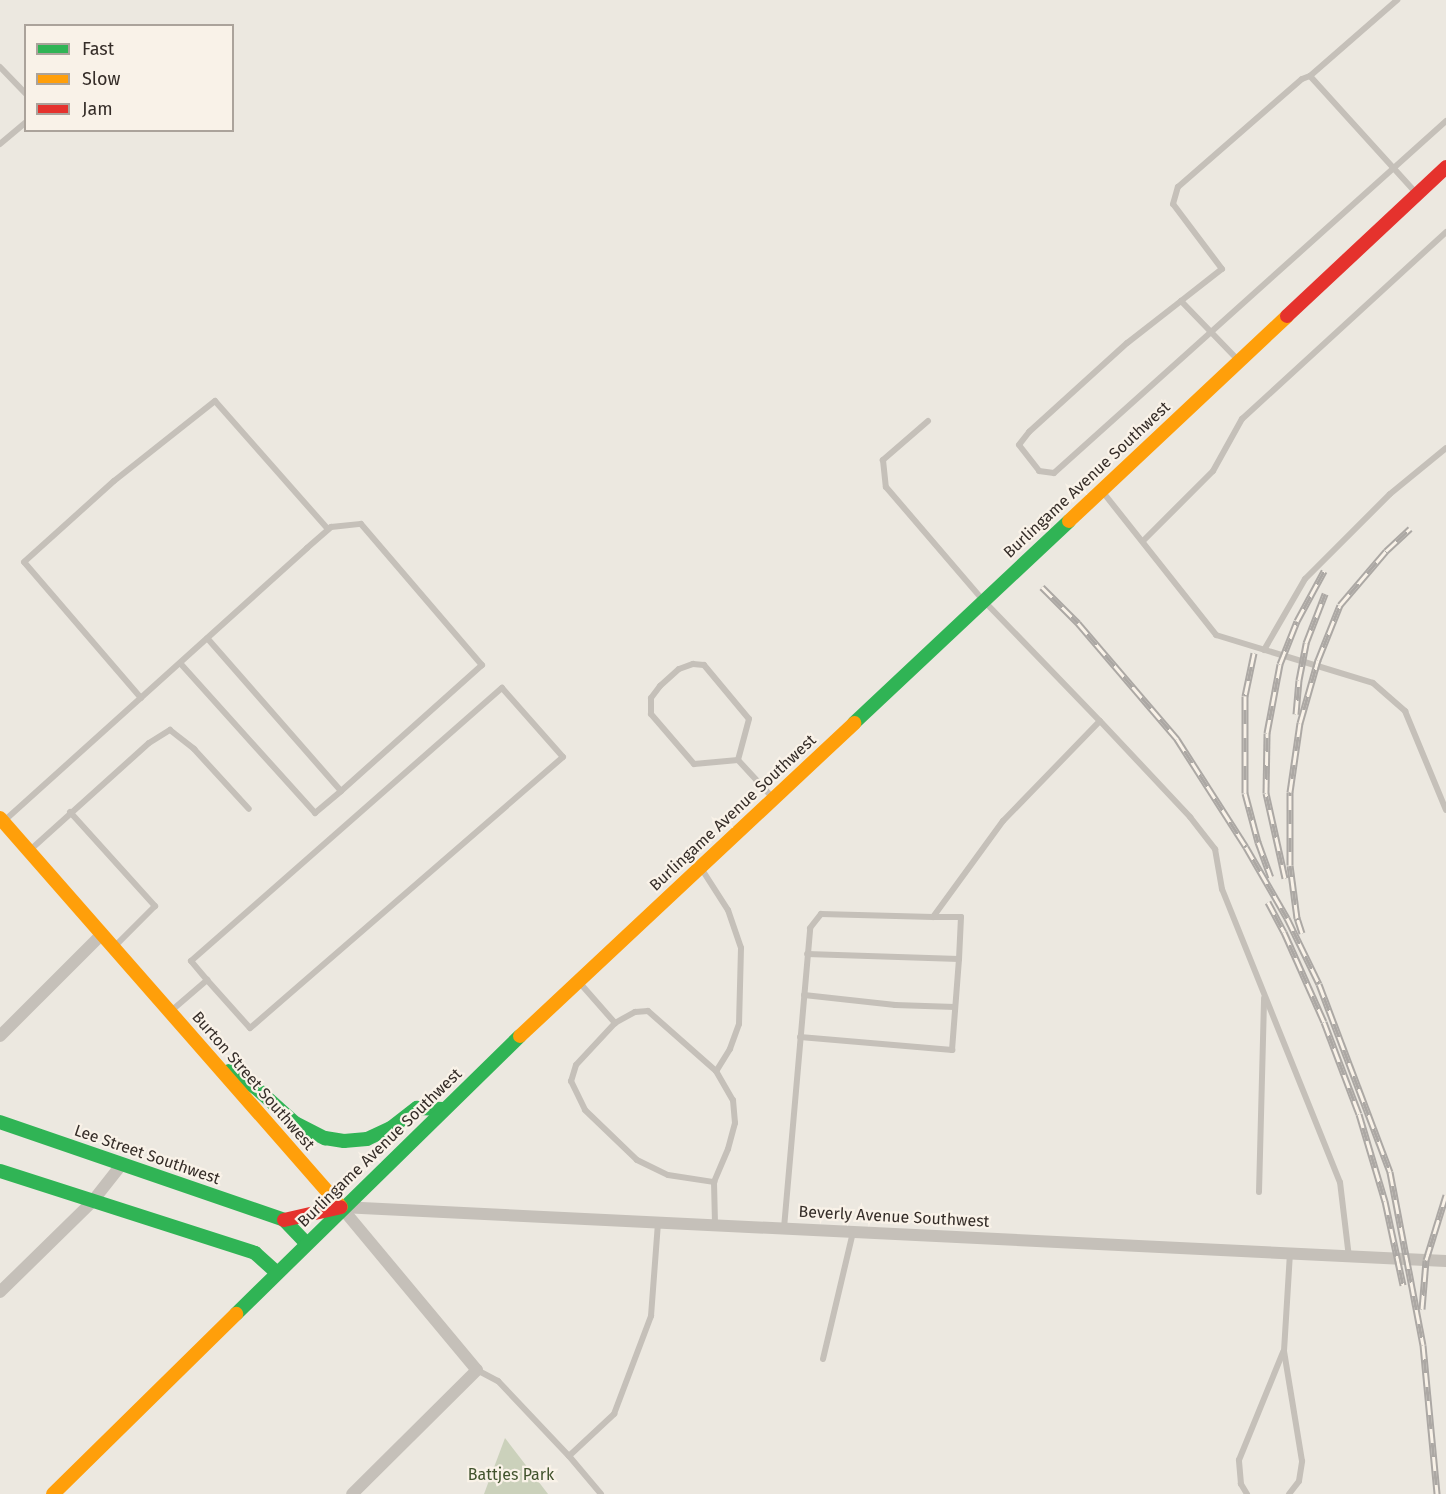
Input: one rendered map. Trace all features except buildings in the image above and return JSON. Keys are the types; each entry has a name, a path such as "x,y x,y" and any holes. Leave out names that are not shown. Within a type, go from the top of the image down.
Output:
{"street":[{"name":"Burlingame Avenue Southwest","path":"53,1494 341,1207 443,1109 699,866 1446,167"},
{"name":"Burton Street Southwest","path":"2,820 341,1207 477,1370"},
{"path":"0,1036 102,934"},
{"path":"214,1063 255,1087 296,1123 324,1138 344,1141 367,1139 391,1128 417,1108 443,1109"},
{"name":"Lee Street Southwest","path":"0,1122 284,1220 306,1243"},
{"path":"0,1292 92,1202 122,1164"},
{"path":"0,1171 255,1253 276,1272"},
{"path":"284,1220 341,1207"},
{"name":"Beverly Avenue Southwest","path":"341,1207 1446,1261"},
{"path":"352,1494 477,1370"}],"lane":[{"path":"1396,0 1178,187 1173,204 1222,269 1127,344 1029,432 1019,445 1026,456 1040,471 1054,473 1446,122"},
{"path":"0,67 24,92"},
{"path":"1310,76 1417,194"},
{"path":"0,144 24,124"},
{"path":"1143,541 1213,471 1242,419 1446,232"},
{"path":"1181,301 1239,362"},
{"path":"141,698 24,562 114,481 215,401 328,529"},
{"path":"928,421 882,460 886,487 983,600 1190,817 1215,849 1222,889 1340,1182 1349,1257"},
{"path":"1264,650 1305,579 1390,494 1446,448"},
{"path":"1101,490 1216,635 1373,683 1406,711 1446,810"},
{"path":"2,820 328,529 361,524 482,665 315,813 180,663"},
{"path":"207,638 341,791"},
{"path":"693,664 704,665 749,719 738,760 694,764 651,714 651,698 660,686 679,669 693,664"},
{"path":"502,688 563,757 250,1028 207,980 190,961 502,688"},
{"path":"933,917 1003,821 1100,721"},
{"path":"29,851 149,743 170,730 194,749 249,809"},
{"path":"738,760 773,797"},
{"path":"70,812 155,906 114,947"},
{"path":"699,866 728,910 741,948 738,1024 730,1049 716,1071"},
{"path":"784,1228 800,1037 804,994 807,954 810,928 821,914 961,917 952,1050 800,1037"},
{"path":"807,954 959,959"},
{"path":"171,1011 207,980"},
{"path":"579,981 615,1023"},
{"path":"804,994 896,1005 955,1008"},
{"path":"1259,1192 1264,994"},
{"path":"714,1182 668,1175 637,1160 585,1110 571,1081 576,1065 615,1023 635,1012 648,1011 716,1071 733,1100 735,1123 728,1149 714,1182 715,1224"},
{"path":"569,1456 614,1414 651,1316 658,1222"},
{"path":"823,1359 853,1232"},
{"path":"1290,1254 1284,1351 1302,1461 1299,1480 1290,1494"},
{"path":"1247,1494 1241,1484 1239,1460 1284,1351"},
{"path":"477,1370 498,1381 569,1456 601,1494"}],"green space":[{"name":"Battjes Park","path":"505,1438 548,1494 484,1494"}],"railway":[{"path":"1302,933 1297,918 1290,865 1290,792 1300,723 1318,660 1340,605 1386,551 1410,529"},
{"path":"1285,878 1266,793 1267,733 1280,664 1297,621 1324,571"},
{"path":"1042,587 1078,623 1177,739 1246,847 1287,918 1319,984 1390,1172 1423,1345 1437,1494"},
{"path":"1296,714 1306,643 1325,594"},
{"path":"1254,653 1245,696 1245,793 1258,842 1271,877"},
{"path":"1268,902 1284,932 1324,1022 1359,1114 1385,1201 1403,1285"},
{"path":"1422,1309 1426,1260 1446,1195"}],"traffic: fast":[{"path":"854,723 1069,521"},
{"path":"236,1314 520,1036"},
{"path":"229,1071 255,1087 295,1123 325,1138 344,1141 367,1139 391,1128 417,1108 443,1109"},
{"path":"0,1122 284,1220 306,1243"},
{"path":"0,1171 255,1253 276,1272"}],"traffic: slow":[{"path":"1069,521 1287,316"},
{"path":"520,1036 854,723"},
{"path":"0,818 341,1207"},
{"path":"53,1494 236,1314"}],"traffic: jam":[{"path":"1287,316 1446,167"},
{"path":"284,1220 341,1207"}]}
